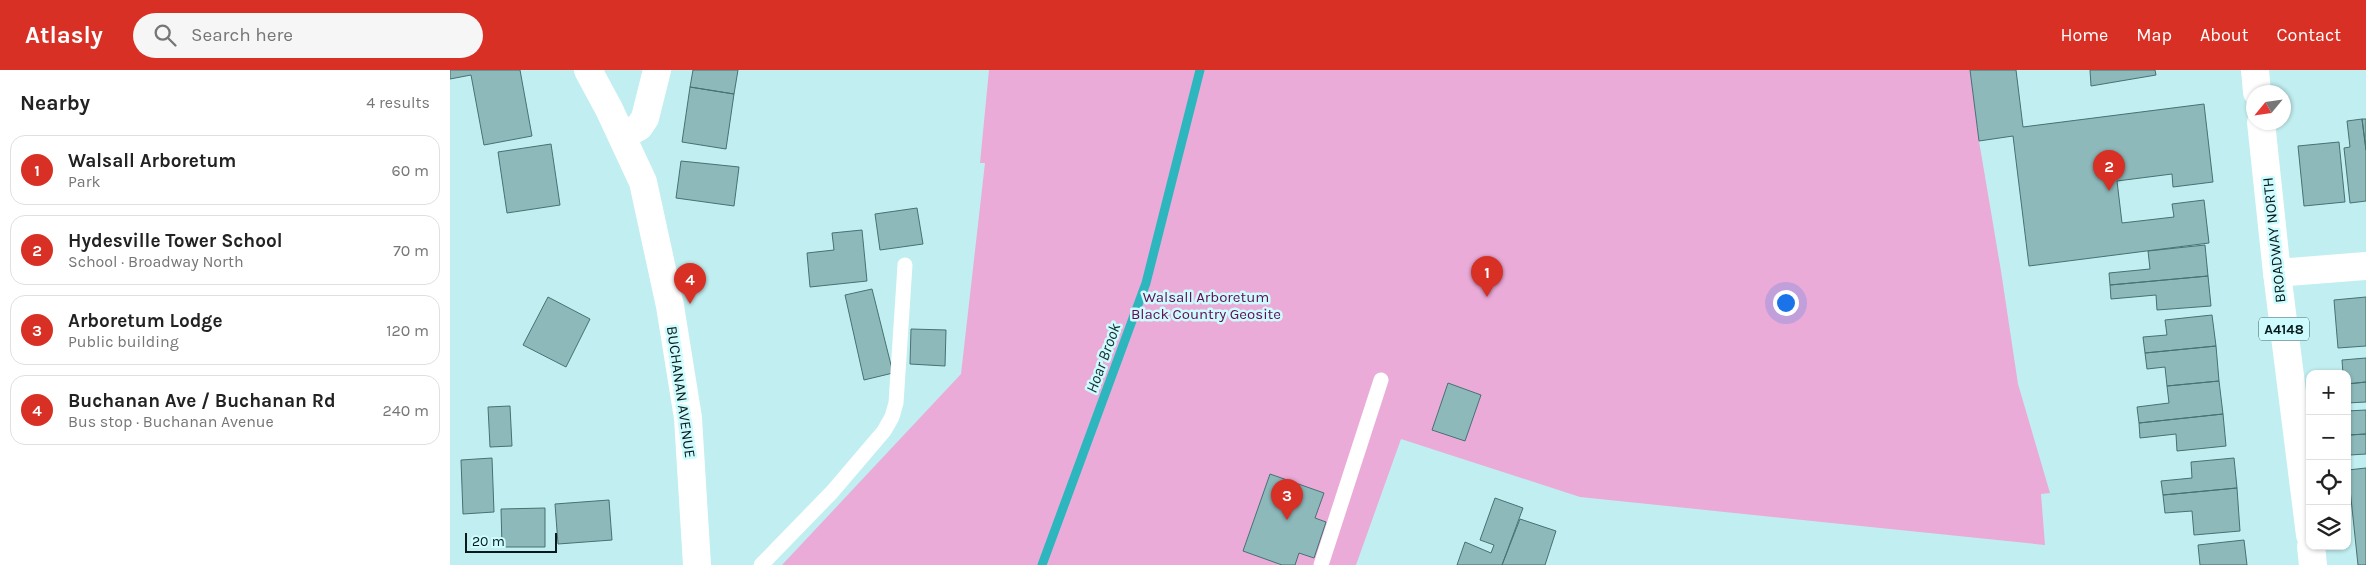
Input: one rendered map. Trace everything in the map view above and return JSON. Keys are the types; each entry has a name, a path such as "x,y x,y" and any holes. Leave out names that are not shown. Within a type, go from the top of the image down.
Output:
{"main road":[{"name":"BUCHANAN AVENUE","path":"588,70 609,109 643,182 670,306 688,418 697,565"},
{"path":"622,136 639,127 645,118 657,70"},
{"path":"2255,70 2256,85"},
{"name":"BROADWAY NORTH","path":"2261,130 2306,505"},
{"path":"2277,273 2366,266"},
{"path":"2311,550 2313,565"}],"lane":[{"path":"761,565 832,492 884,432 892,418 896,404 905,265"},
{"path":"1321,565 1381,380"}],"green space":[{"name":"Walsall Arboretum Black Country Geosite","path":"989,70 1970,70 1979,141 2018,384 2050,493 2041,494 2045,545 1580,497 1401,439 1356,565 782,565 961,374 985,163 980,163"}],"building":[{"path":"450,70 520,70 532,136 484,145 471,75 450,79"},
{"path":"693,70 738,70 734,94 690,87"},
{"path":"1970,70 2016,70 2023,127 2204,104 2213,182 2173,187 2172,174 2117,181 2122,223 2174,217 2172,204 2204,200 2209,243 2029,266 2013,136 1979,141"},
{"path":"2090,70 2155,70 2156,75 2091,86"},
{"path":"690,87 734,94 726,149 682,142"},
{"path":"2362,119 2366,119 2366,150"},
{"path":"2362,119 2366,150 2366,201 2350,203 2344,148 2350,147 2347,121"},
{"path":"2339,142 2345,202 2304,206 2298,146"},
{"path":"551,144 560,205 507,213 498,152"},
{"path":"681,161 739,167 734,206 676,198"},
{"path":"917,208 923,244 880,250 875,214"},
{"path":"862,230 867,281 810,287 807,253 834,250 832,233"},
{"path":"2205,245 2208,276 2110,285 2109,273 2150,269 2148,251"},
{"path":"2208,276 2211,306 2157,310 2156,295 2111,299 2110,285"},
{"path":"872,289 893,373 864,380 845,295"},
{"path":"548,297 590,319 566,367 523,345"},
{"path":"2366,297 2366,346 2338,348 2334,300"},
{"path":"2212,315 2216,346 2145,353 2143,337 2167,335 2165,320"},
{"path":"911,329 946,330 945,366 910,364"},
{"path":"2216,346 2219,381 2167,386 2165,367 2147,369 2145,353"},
{"path":"2366,358 2366,382 2351,384 2351,370 2343,370 2342,360"},
{"path":"2219,381 2223,414 2139,423 2137,407 2169,403 2167,386"},
{"path":"2366,382 2366,402 2351,403 2351,384"},
{"path":"1448,383 1481,395 1465,441 1432,430"},
{"path":"510,406 512,446 490,447 488,407"},
{"path":"2366,410 2366,434 2351,435 2351,411"},
{"path":"2223,414 2226,446 2177,451 2176,434 2140,438 2139,423"},
{"path":"2366,434 2366,454 2351,455 2351,435"},
{"path":"492,458 494,512 463,514 461,460"},
{"path":"2234,458 2237,488 2163,495 2161,481 2192,478 2191,462"},
{"path":"2366,468 2366,565 2358,565 2351,498 2351,470"},
{"path":"1270,474 1324,493 1315,518 1326,522 1314,558 1299,553 1295,565 1282,565 1243,551"},
{"path":"2237,488 2240,531 2194,535 2192,511 2165,513 2163,495"},
{"path":"1495,498 1523,508 1502,565 1457,565 1465,542 1491,553 1494,545 1480,540"},
{"path":"609,500 612,540 558,544 555,504"},
{"path":"545,508 545,547 502,547 501,509"},
{"path":"1520,519 1556,531 1545,565 1502,565"},
{"path":"2244,540 2247,565 2200,565 2198,545"}],"waterway":[{"name":"Hoar Brook","path":"1042,565 1146,283 1200,70"}],"place":[{"name":"Hydesville Tower School","path":"2109,191"},
{"name":"Walsall Arboretum","path":"1487,297"},
{"name":"Buchanan Ave / Buchanan Rd","path":"690,304"},
{"name":"Arboretum Lodge","path":"1287,520"}]}
